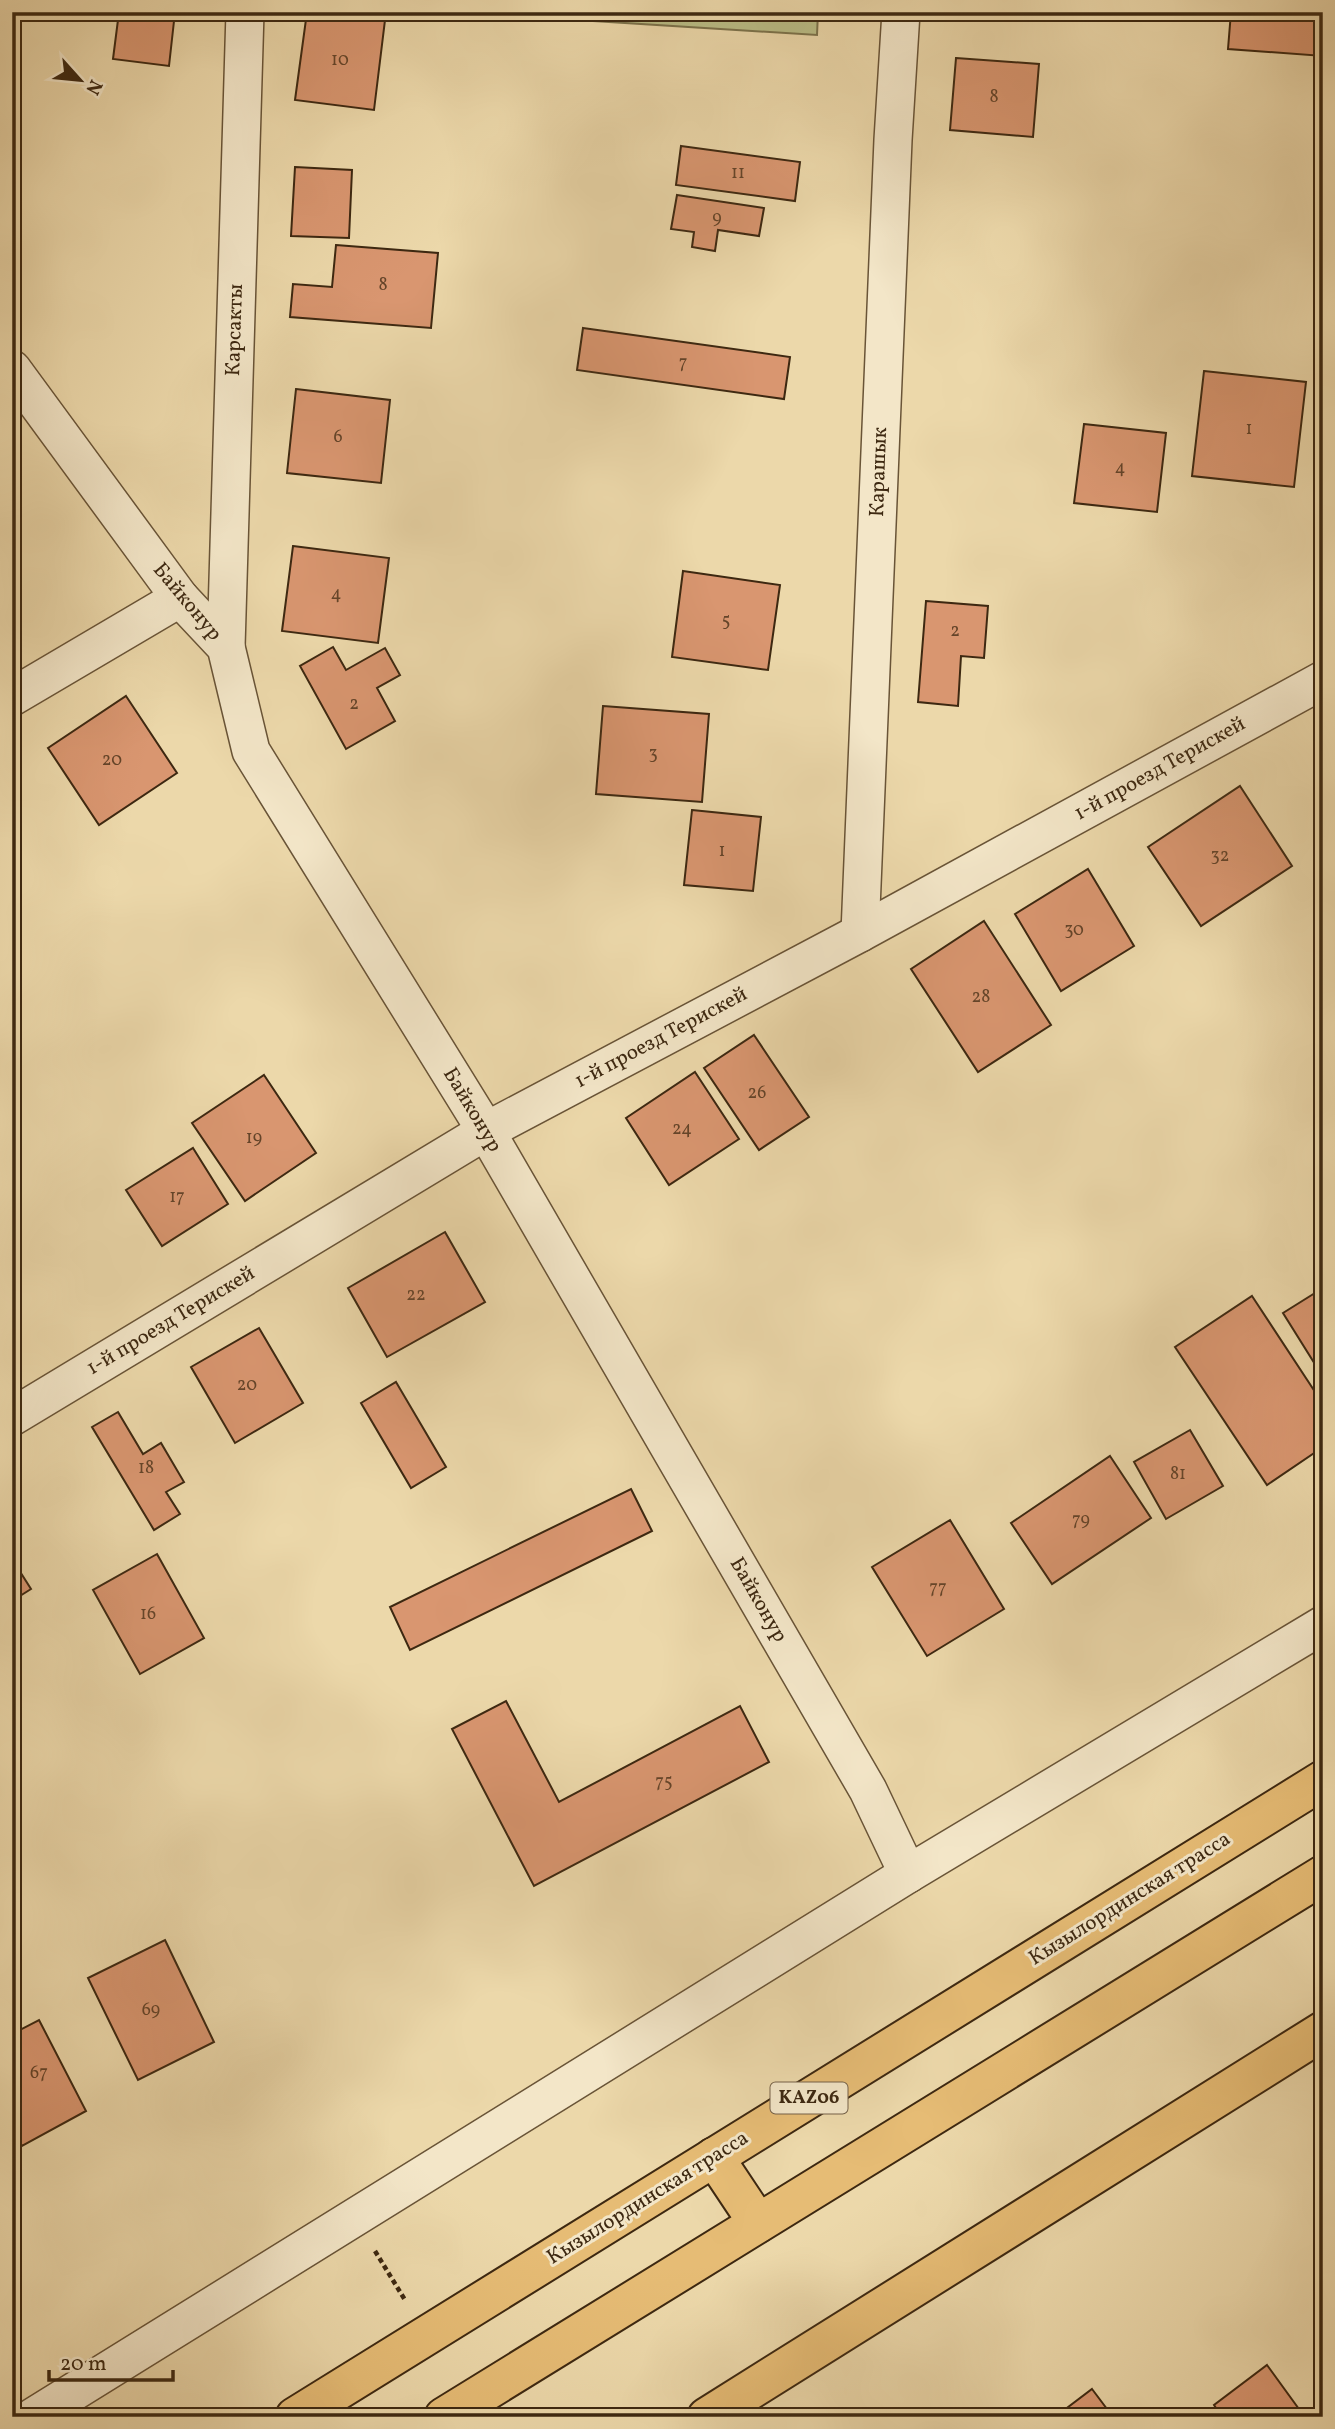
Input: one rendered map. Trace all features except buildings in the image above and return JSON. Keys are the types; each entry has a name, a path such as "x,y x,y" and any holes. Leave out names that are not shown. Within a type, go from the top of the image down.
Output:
{"highway":[{"name":"Кызылординская трасса","path":"295,2417 1323,1780"},
{"path":"444,2417 1323,1875"},
{"path":"707,2417 1323,2031"},
{"path":"714,2157 758,2224"}],"street":[{"name":"Карсакты","path":"226,647 245,12"},
{"name":"Карашык","path":"860,933 893,140 901,12"},
{"name":"Байконур","path":"12,369 180,598 226,647 251,751 486,1131 868,1790 908,1874"},
{"path":"12,697 180,598"},
{"name":"1-й проезд Терискей","path":"12,1417 486,1131 860,933 1323,680"},
{"path":"33,2417 908,1874 1323,1625"}],"green space":[{"path":"579,12 818,12 817,35 578,20"}]}
